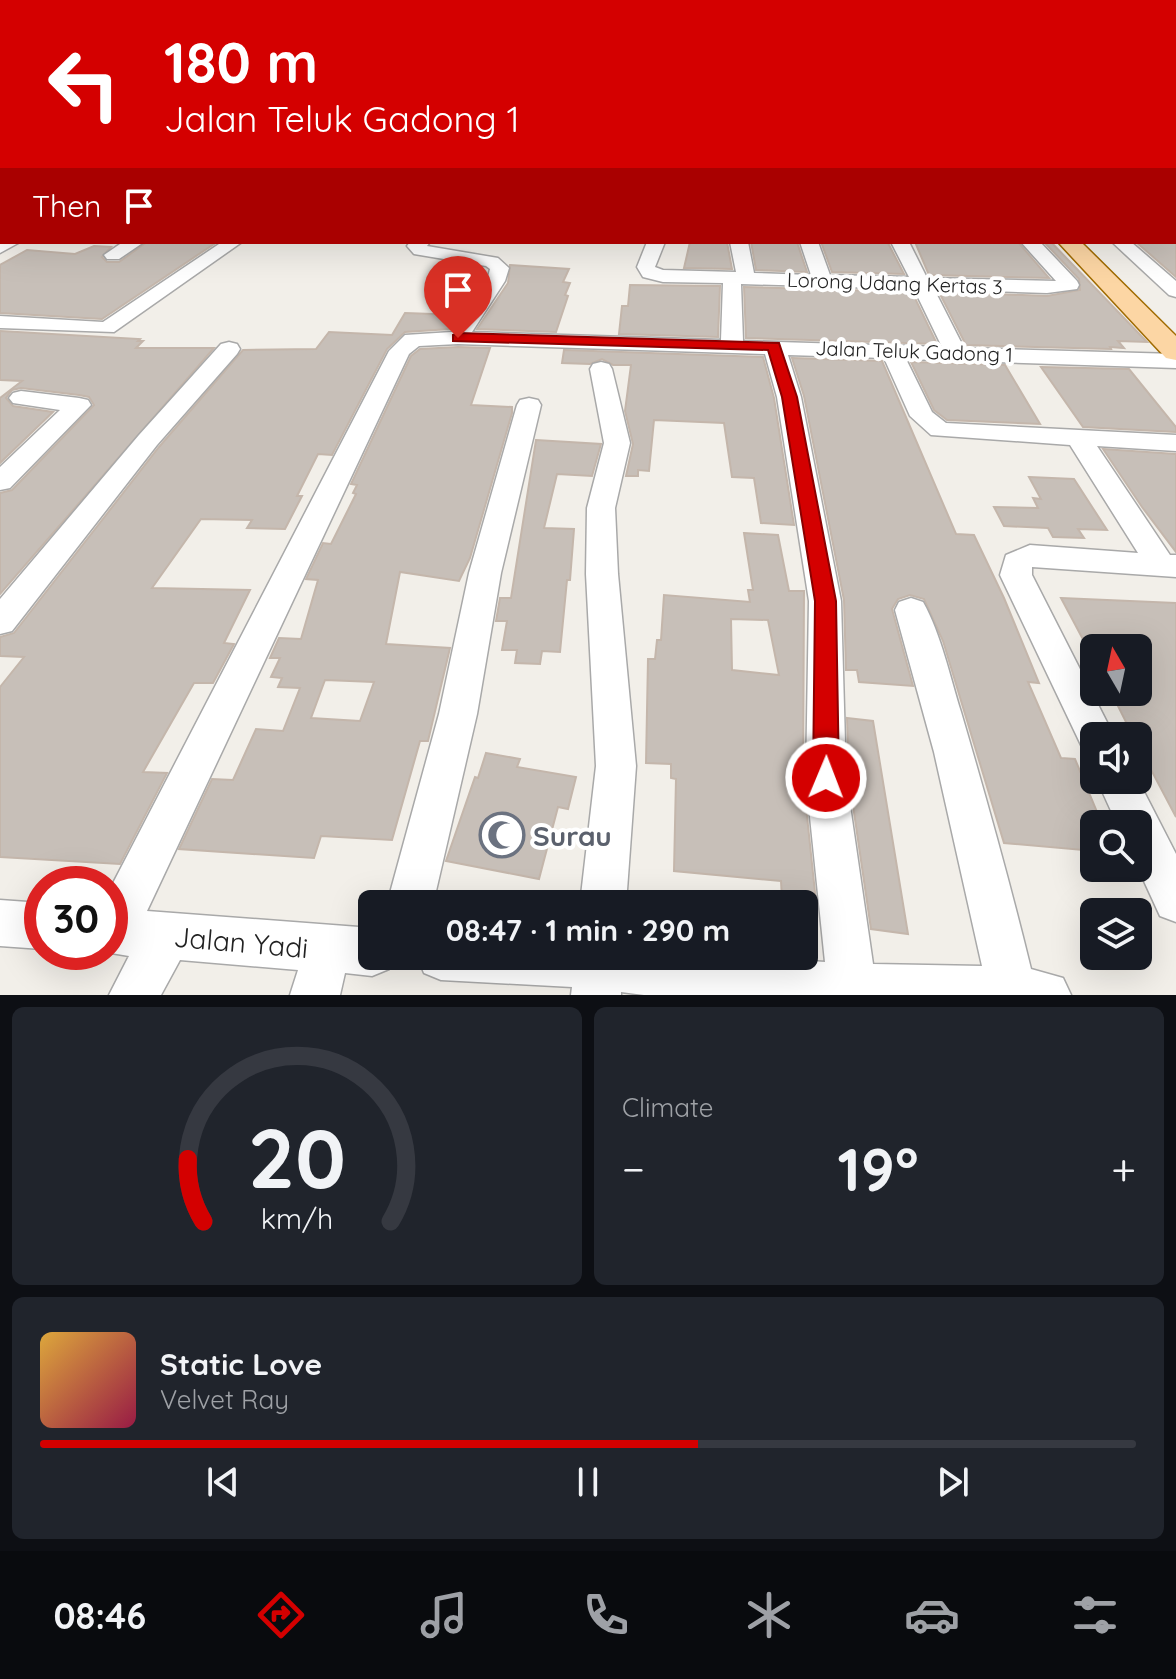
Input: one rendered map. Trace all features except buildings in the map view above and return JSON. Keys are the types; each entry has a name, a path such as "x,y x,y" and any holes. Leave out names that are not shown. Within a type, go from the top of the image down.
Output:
{"main road":[{"path":"1071,244 1174,351"}],"street":[{"path":"113,255 132,244"},
{"path":"0,322 107,328 230,244"},
{"path":"418,244 420,250 492,262 500,268 496,281 458,338"},
{"name":"Lorong Udang Kertas 3","path":"655,244 646,267 650,273 663,276 1070,285 1032,244"},
{"path":"732,346 739,244"},
{"path":"810,244 822,280"},
{"path":"901,244 956,353"},
{"path":"1123,244 1176,291"},
{"name":"Jalan Teluk Gadong 1","path":"128,899 400,351 413,340 458,338 956,353 1174,351"},
{"path":"774,346 789,397 825,601 826,778 853,992"},
{"path":"0,622 148,440 229,349"},
{"path":"891,350 922,416 940,430 1176,443"},
{"path":"601,369 617,443 601,508 602,574 616,766 604,890"},
{"path":"0,482 79,405 21,398"},
{"path":"414,890 458,714 485,573 529,405"},
{"path":"1080,440 1168,566"},
{"path":"1088,722 1016,575 1017,562 1030,555 1168,566"},
{"path":"597,972 693,986 853,992 1029,993 975,826 940,699 911,610"},
{"path":"1124,794 1176,900"},
{"path":"0,923 24,925"},
{"name":"Jalan Yadi","path":"128,932 350,950"},
{"path":"134,995 167,936"},
{"path":"315,995 350,950"}],"place":[{"name":"Surau","path":"502,835"}],"route":[{"path":"458,338 774,346 789,397 825,601 828,685 826,778"}]}
